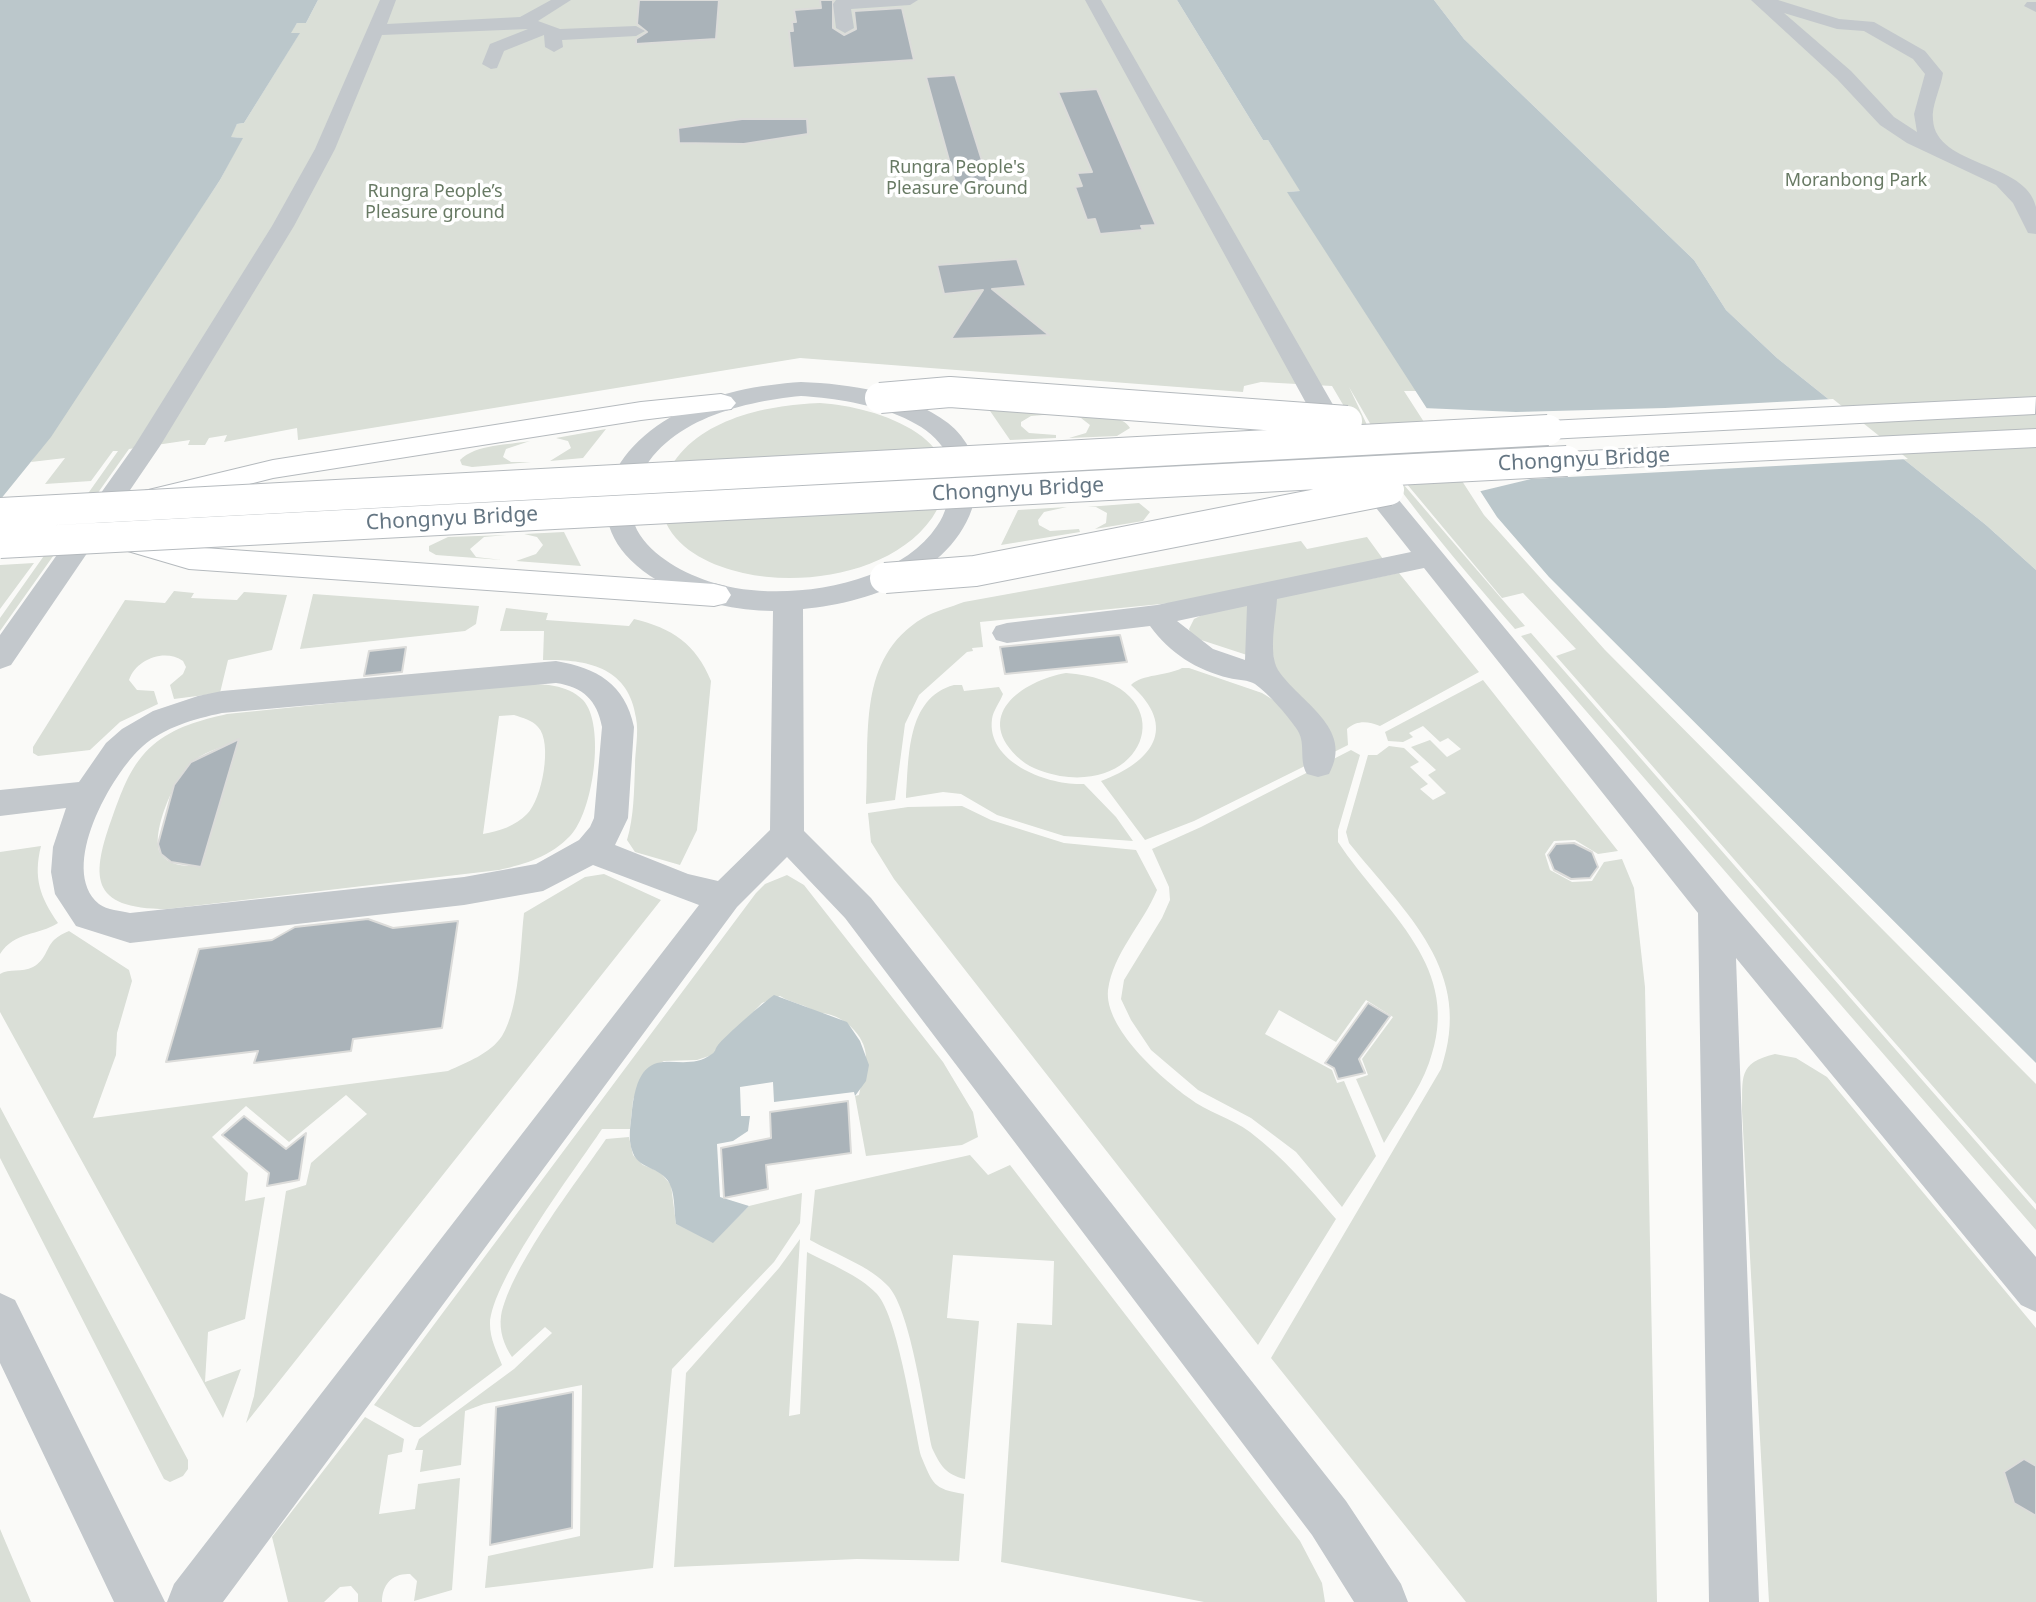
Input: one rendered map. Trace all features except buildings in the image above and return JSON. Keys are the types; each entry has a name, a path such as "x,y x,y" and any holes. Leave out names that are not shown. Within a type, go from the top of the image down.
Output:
{"main road":[{"path":"880,398 950,392 1454,428 1548,430"},
{"path":"116,522 273,469 641,411 721,404"},
{"name":"Chongnyu Bridge","path":"0,543 116,522 1548,430 2035,405"},
{"name":"Chongnyu Bridge","path":"0,513 116,522 2036,439"},
{"path":"885,578 975,571 1412,485 1567,461"},
{"path":"116,522 189,558 715,595"}],"street":[{"path":"0,658 146,446 284,226 325,149 388,0"},
{"path":"375,30 524,22 563,0"},
{"path":"845,28 842,4 910,0"},
{"path":"1093,0 1318,403 1363,474 1716,909 2036,1290"},
{"path":"1765,1 1844,75 1887,121 1914,139 2003,181 2022,200 2036,228"},
{"path":"1765,1 1837,24 1868,26 1919,55 1934,73 1921,116 1930,140 1942,152"},
{"path":"524,22 551,37"},
{"path":"491,64 492,53 496,48 551,37 636,30"},
{"path":"801,389 849,391 880,398 917,413 945,435 955,448 965,477 961,508 947,531 926,553 885,578 831,596 757,601 715,595 676,581 646,562 630,542 620,511 625,478 646,448 679,423 721,404 760,393 801,389"},
{"path":"1007,633 1157,615 1429,558"},
{"path":"1263,592 1259,650 1262,672 1318,736 1318,765"},
{"path":"192,1602 725,897 787,824 788,601"},
{"path":"1157,615 1172,637 1193,652 1228,668 1262,672"},
{"path":"524,673 574,674 600,687 616,712 618,727 611,818 591,850 542,877 517,883 130,928 86,915 71,895 67,876 69,846 104,765 132,738 157,722 190,708 222,702 524,673"},
{"path":"0,803 90,793"},
{"path":"787,824 858,908 1321,1508 1383,1602"},
{"path":"591,850 683,887 725,897"},
{"path":"1716,909 1734,1602"},
{"path":"0,1315 140,1602"}],"green space":[{"name":"Rungra People’s Pleasure ground","path":"318,0 1177,0 1263,140 1268,140 1301,191 1288,192 1417,391 1404,391 1484,515 1605,650 2036,1084 2036,1204 1556,656 1576,649 1523,593 1502,598 1401,477 1349,387 1368,427 1398,478 1525,626 1515,629 1441,542 1373,451 1332,386 1261,382 1244,386 1243,392 800,358 298,440 297,428 224,442 227,435 209,438 205,445 188,445 190,440 129,449 0,631 0,618 118,451 113,451 91,481 45,484 65,458 31,462 220,180 242,138 230,137 237,124 244,123 299,34 290,33 297,23 306,23"},
{"name":"Moranbong Park","path":"1434,0 2036,0 2036,570 1986,525 1777,358 1726,310 1694,260 1464,39"},
{"path":"820,403 869,411 894,420 917,433 935,449 945,468 945,491 932,518 915,537 895,552 871,563 846,571 793,578 767,577 732,570 709,562 680,542 664,518 661,494 666,477 677,458 692,442 731,419 753,412"},
{"path":"988,408 1055,414 1031,416 1021,422 1021,426 1029,433 1056,435 1056,438 1010,440"},
{"path":"1069,415 1111,417 1119,419 1130,428 1117,436 1069,438 1086,433 1090,425 1081,418"},
{"path":"606,429 583,458 550,461 571,448 568,441 556,438"},
{"path":"530,441 506,449 503,457 511,462 531,462 472,467 462,465 460,460 484,448"},
{"path":"1139,503 1150,512 1143,521 1095,529 1106,523 1107,513 1096,507 1087,507"},
{"path":"1067,507 1044,512 1038,520 1039,525 1050,531 1079,529 1080,532 1001,545 1018,510"},
{"path":"564,532 581,566 516,561 536,554 543,545 537,537 524,534"},
{"path":"507,535 484,537 470,549 476,557 502,560 436,555 429,551 429,546 448,537"},
{"path":"1367,537 1383,559 1181,602 980,622 983,647 972,648 973,651 967,652 919,695 905,724 895,800 866,804 868,726 877,676 886,654 901,635 923,618 964,602 1301,541 1307,549"},
{"path":"34,563 0,609 0,565"},
{"path":"1399,573 1479,672 1380,726 1363,722 1351,726 1347,729 1348,745 1326,756 1275,670 1268,611 1277,598"},
{"path":"174,591 194,593 191,598 237,600 244,592 287,595 272,650 228,660 220,693 174,699 170,685 183,674 186,667 183,661 176,657 160,656 144,661 129,680 137,690 154,691 158,704 120,722 90,750 38,756 33,753 33,747 125,600 165,603"},
{"path":"313,594 479,606 476,624 465,631 300,649"},
{"path":"1249,605 1250,656 1192,637 1189,629 1194,619 1208,612"},
{"path":"506,608 548,613 546,620 629,626 634,619 671,633 690,647 698,657 711,681 697,830 680,865 635,852 627,840 633,803 637,730 632,701 624,687 603,669 589,664 543,660 544,631 500,631"},
{"path":"1531,633 2036,1210 2036,1230 1521,636"},
{"path":"1182,668 1262,693 1275,701 1308,733 1309,764 1194,821 1145,840 1101,781 1134,764 1146,754 1153,742 1156,729 1154,715 1146,701 1131,685 1142,679"},
{"path":"1066,673 1103,680 1128,695 1140,713 1142,733 1134,752 1117,767 1092,776 1060,776 1030,766 1007,744 1001,729 1001,716 1008,703 1033,684"},
{"path":"1483,680 1618,851 1598,854 1575,840 1554,841 1545,854 1550,870 1572,882 1592,881 1604,862 1622,859 1634,888 1645,987 1657,1602 1466,1602 1271,1358 1441,1069 1449,1034 1449,1002 1442,973 1429,946 1392,894 1349,843 1346,832 1368,755 1377,755 1389,746 1404,748 1419,762 1410,767 1428,784 1420,789 1433,800 1446,793 1428,775 1436,770 1411,747 1430,740 1447,757 1461,749 1448,738 1440,742 1423,726 1409,733 1413,737 1403,742 1388,741 1385,732"},
{"path":"522,684 554,686 577,695 590,712 594,729 594,769 585,809 570,836 555,849 519,865 499,870 167,909 122,903 109,895 102,885 101,855 117,805 133,768 145,752 170,733 227,714","holes":["514,715 533,723 542,734 545,757 541,784 527,814 507,827 483,834 499,716","238,743 201,866 180,865 169,861 161,854 158,834 165,808 177,782 189,765 205,753"]},
{"path":"954,685 962,685 964,691 999,687 1003,694 992,719 993,735 999,748 1023,769 1038,776 1070,784 1084,784 1116,817 1133,841 1064,836 997,815 961,794 943,792 906,798 910,748 919,716 938,692"},
{"path":"1351,750 1360,755 1338,830 1338,842 1415,943 1437,998 1437,1029 1425,1073 1384,1143 1356,1079 1368,1075 1362,1059 1393,1017 1366,1000 1336,1042 1279,1010 1265,1034 1332,1070 1337,1083 1344,1081 1376,1156 1342,1207 1296,1152 1251,1118 1198,1090 1151,1050 1121,999 1124,980 1170,900 1169,887 1152,849 1201,827"},
{"path":"962,806 991,820 1064,843 1136,850 1157,890 1111,976 1109,1005 1115,1020 1136,1051 1164,1078 1196,1103 1243,1127 1262,1142 1295,1173 1336,1219 1258,1345 894,879 871,842 868,813 908,807"},
{"path":"41,846 38,878 43,896 58,923 13,941 0,954 0,852"},
{"path":"604,874 661,900 246,1423 254,1396 286,1191 306,1185 311,1163 367,1114 346,1095 289,1142 246,1106 212,1137 248,1173 245,1201 265,1197 245,1319 208,1332 205,1382 241,1369 223,1418 0,1012 0,974 33,967 41,961 54,940 69,931 129,970 132,981 117,1033 116,1055 93,1118 448,1071 491,1048 508,1024 516,993 524,913 585,877"},
{"path":"787,875 804,885 943,1062 973,1112 978,1137 962,1145 866,1156 855,1096 859,1095 866,1057 865,1048 856,1032 834,1016 817,1013 780,996 762,1003 712,1055 697,1060 664,1061 644,1072 633,1100 630,1129 602,1129 537,1225 504,1281 490,1324 502,1365 420,1427 414,1427 374,1405 756,893 765,884"},
{"path":"1775,1054 1796,1058 1827,1077 2036,1328 2036,1602 1769,1602 1742,1089 1748,1067"},
{"path":"0,1107 188,1460 188,1469 183,1476 170,1482 164,1479 0,1158"},
{"path":"629,1137 633,1155 643,1165 660,1172 671,1185 676,1224 713,1242 749,1206 802,1193 800,1223 774,1262 672,1369 653,1568 485,1588 488,1556 580,1536 582,1385 484,1404 465,1411 461,1465 420,1472 423,1450 415,1450 419,1439 514,1369 552,1333 545,1327 512,1357 504,1343 501,1327 507,1296 517,1273 546,1225 606,1139"},
{"path":"970,1155 988,1175 1010,1165 1300,1541 1322,1583 1325,1602 1204,1602 1001,1562 1017,1323 1052,1325 1054,1261 953,1255 947,1318 979,1321 965,1479 944,1468 932,1448 910,1340 897,1300 889,1287 862,1267 810,1240 815,1190"},
{"path":"800,1239 789,1416 800,1414 807,1252 862,1281 877,1294 885,1306 898,1346 921,1456 928,1473 940,1487 964,1494 959,1561 857,1559 674,1567 686,1373 779,1268"},
{"path":"365,1417 404,1439 402,1452 388,1455 379,1514 415,1509 418,1484 460,1478 452,1590 414,1601 417,1581 410,1574 404,1574 398,1575 386,1585 382,1602 358,1602 358,1594 351,1586 340,1587 324,1602 288,1602 272,1537"},
{"path":"0,1529 31,1602 0,1602"}],"shaded area":[{"path":"0,0 318,0 306,23 297,23 291,33 300,33 244,123 237,124 231,137 243,138 220,180 51,437 0,500"},
{"path":"1177,0 1434,0 1464,39 1694,260 1726,310 1777,358 1986,525 2036,570 2036,1063 1549,577 1497,517 1287,192 1300,191 1268,140 1263,140"},
{"path":"774,995 847,1022 860,1041 869,1065 866,1081 855,1096 854,1092 774,1102 773,1082 740,1087 741,1116 750,1116 748,1131 733,1141 717,1144 720,1197 749,1206 713,1243 676,1224 668,1180 641,1163 633,1153 630,1132 637,1086 644,1072 653,1065 700,1060 712,1054 728,1035"}],"pier":[{"path":"1833,399 1908,459 1531,479 1477,492 1423,408 1516,412 1665,408"}],"park label":[{"name":"Rungra People's Pleasure Ground","path":"957,178"}]}
